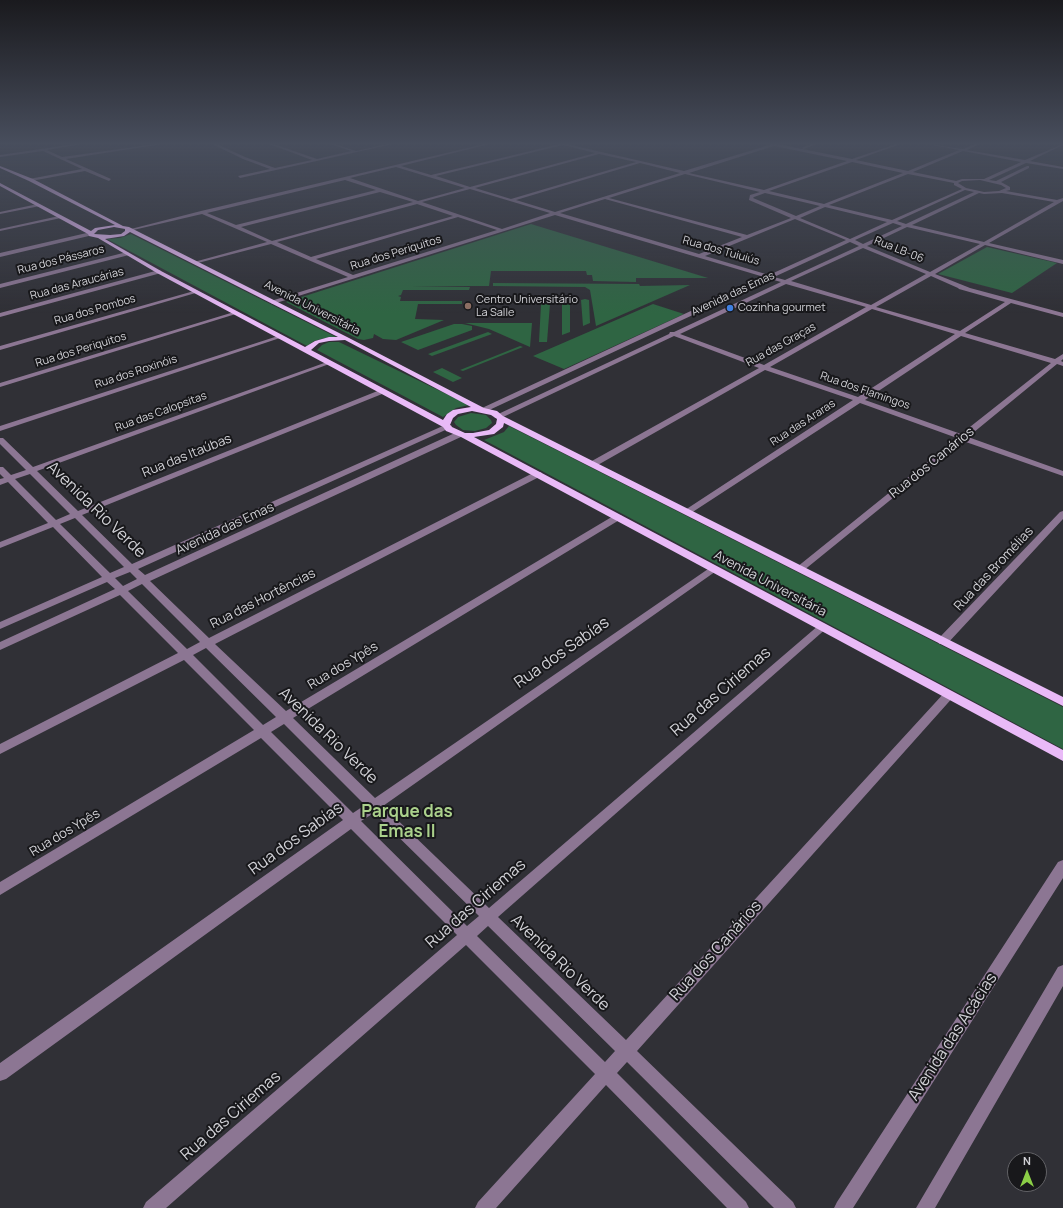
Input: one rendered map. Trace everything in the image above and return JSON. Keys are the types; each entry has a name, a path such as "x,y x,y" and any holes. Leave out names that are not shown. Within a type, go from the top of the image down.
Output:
{"main road":[{"path":"30,200 159,272 447,426 447,420 456,412 472,409 484,410"},
{"path":"70,200 122,227"},
{"path":"94,235 102,228 122,227"},
{"name":"Avenida Universitária","path":"122,227 347,339 484,410 800,568 1063,702"},
{"path":"94,235 117,236 126,233 129,230"},
{"path":"307,352 308,348 317,342 329,339 347,339"},
{"path":"462,434 473,435 491,432 500,425 501,420 499,417"},
{"name":"Avenida Universitária","path":"447,426 455,432 462,434 538,474 1063,756"}],"street":[{"path":"122,227 235,200"},
{"path":"129,230 249,200"},
{"path":"236,227 341,200"},
{"path":"413,200 501,230"},
{"path":"196,263 424,200"},
{"name":"Rua dos Tuiuiús","path":"513,200 872,306 959,334 1059,363"},
{"name":"Rua dos Periquitos","path":"273,302 596,200"},
{"path":"613,200 747,237"},
{"name":"Rua LB-06","path":"756,200 850,240 859,247 927,275 967,289 1063,315"},
{"path":"801,200 1063,262"},
{"path":"700,256 838,200"},
{"name":"Avenida das Emas","path":"484,410 771,276 939,200"},
{"name":"Avenida das Emas","path":"499,417 960,200"},
{"name":"Rua das Graças","path":"593,464 983,243 1062,201"},
{"path":"0,213 38,205"},
{"path":"200,212 353,277"},
{"path":"310,259 458,216"},
{"path":"0,230 59,217"},
{"path":"0,255 94,235"},
{"path":"12,256 94,235"},
{"name":"Rua dos Pássaros","path":"0,286 127,254"},
{"name":"Rua das Araucárias","path":"0,315 159,272"},
{"name":"Rua dos Pombos","path":"0,348 196,292"},
{"name":"Rua das Araras","path":"688,512 1010,301"},
{"name":"Rua dos Periquitos","path":"0,385 236,313"},
{"name":"Rua dos Flamingos","path":"659,328 763,367 1063,474"},
{"name":"Rua dos Roxinóis","path":"0,429 280,337"},
{"name":"Rua dos Canários","path":"800,568 1059,363 1063,356"},
{"name":"Rua das Calopsitas","path":"5,480 329,363"},
{"name":"Rua das Itaúbas","path":"0,545 383,392"},
{"name":"Avenida das Emas","path":"0,626 447,426"},
{"name":"Avenida das Emas","path":"0,646 462,434"},
{"name":"Avenida Rio Verde","path":"0,440 787,1208"},
{"path":"0,469 5,480 54,523 122,590 740,1208"},
{"name":"Rua das Hortências","path":"0,749 538,474"},
{"name":"Rua das Bromélias","path":"943,641 1063,514"},
{"name":"Rua dos Ypês","path":"0,889 618,517"},
{"name":"Rua dos Sabías","path":"0,1073 374,805 714,568"},
{"name":"Rua das Ciriemas","path":"152,1208 823,627"},
{"name":"Rua dos Canários","path":"484,1208 949,694"},
{"name":"Avenida das Acácias","path":"843,1208 1063,866"},
{"path":"925,1208 1063,972"}],"green space":[{"path":"531,224 708,278 636,278 636,282 593,281 592,275 587,275 586,271 491,271 489,286 411,286 470,287 469,290 403,290 401,295 398,296 401,297 400,301 462,301 462,304 418,304 415,319 444,320 396,340 383,339 374,334 373,338 364,340 358,339 286,302"},
{"path":"131,234 336,337 314,341 307,346 107,239 120,238"},
{"path":"987,247 1057,263 1012,293 938,274"},
{"path":"493,283 639,284 640,286 690,285 596,326 590,290 585,287 493,286"},
{"path":"581,300 589,300 590,323 583,326"},
{"path":"541,304 550,304 547,342 539,342"},
{"path":"562,304 570,304 570,332 562,335"},
{"path":"653,304 684,314 564,369 533,356"},
{"path":"465,323 532,323 530,347 489,329"},
{"path":"454,324 472,326 472,330 418,350 401,342"},
{"path":"488,332 492,334 432,356 428,354"},
{"path":"329,342 339,342 469,405 456,408 443,417 317,350 322,345"},
{"path":"520,346 523,347 463,371 460,370"},
{"path":"442,368 462,378 453,382 433,372"},
{"path":"471,413 486,415 492,423 486,428 475,431 463,430 454,422 458,417"},
{"path":"509,426 1063,707 1063,749 484,440 504,432"}],"place":[{"name":"Centro Universitário La Salle","path":"468,306"},
{"name":"Cozinha gourmet","path":"730,308"}],"district":[{"name":"Parque das Emas II","path":"407,822"}]}
